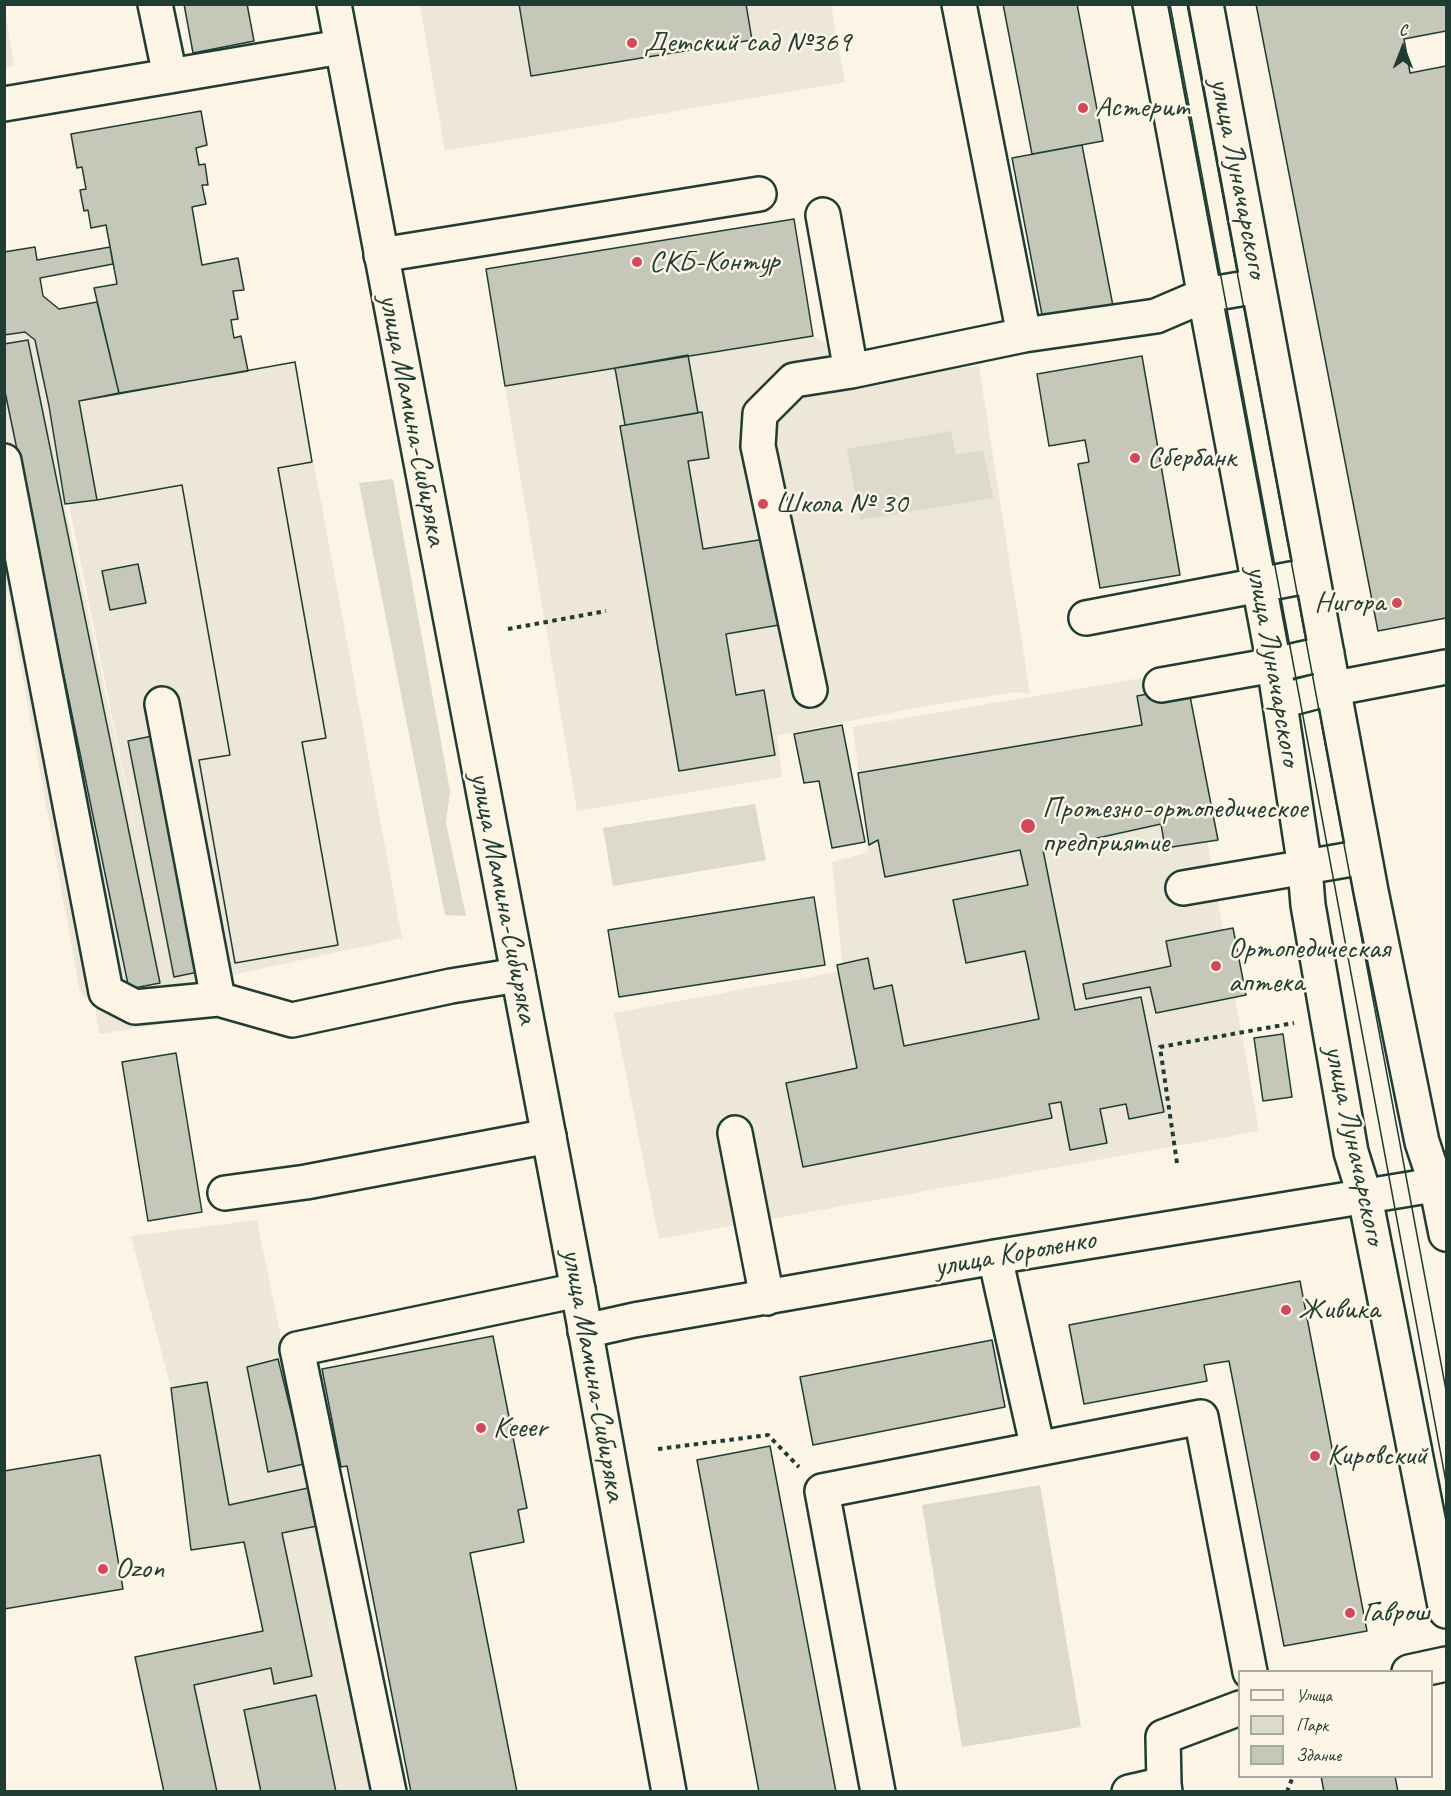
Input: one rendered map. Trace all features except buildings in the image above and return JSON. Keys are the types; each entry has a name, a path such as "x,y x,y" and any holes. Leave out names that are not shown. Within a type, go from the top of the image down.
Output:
{"street":[{"path":"155,4 170,76"},
{"name":"улица Мамина-Сибиряка","path":"334,4 578,1290 669,1791"},
{"path":"959,4 1024,334"},
{"name":"улица Луначарского","path":"1150,4 1281,701 1305,868 1308,905 1351,1152 1365,1197 1446,1611"},
{"name":"улица Луначарского","path":"1206,4 1364,857 1422,1142 1441,1183 1446,1234"},
{"path":"4,104 341,47"},
{"path":"381,255 759,194"},
{"path":"823,214 852,370"},
{"path":"810,690 758,446 760,414 794,380 1024,334 1156,316 1205,295 1258,286"},
{"path":"4,461 106,992 135,1007 218,999 292,1020 451,986 518,975"},
{"path":"1086,618 1312,575"},
{"path":"1161,685 1327,653"},
{"path":"1281,701 1333,688 1446,667"},
{"path":"162,704 218,999"},
{"path":"1183,888 1364,857"},
{"path":"735,1133 767,1298"},
{"path":"225,1193 306,1182 549,1136"},
{"name":"улица Короленко","path":"585,1331 634,1320 995,1257 1441,1183"},
{"path":"995,1257 1038,1449"},
{"path":"389,1791 297,1349 578,1290"},
{"path":"878,1791 822,1491 1201,1417 1250,1670"},
{"path":"1413,1670 1446,1664"},
{"path":"1129,1791 1165,1788 1162,1737 1238,1708"}],"path":[{"path":"508,628 606,611"},
{"path":"1177,1163 1160,1047 1297,1022"},
{"path":"658,1449 768,1435 822,1491"}],"shaded area":[{"path":"4,5 14,66 5,67 4,67"},
{"name":"Детский сад №369","path":"420,5 831,5 845,82 445,151"},
{"path":"25,332 35,340 49,406 295,362 402,938 169,989 176,1022 99,1034 95,1007 80,992 5,578 4,335","holes":["53,427 147,887 65,504"]},
{"name":"Школа № 30","path":"813,336 885,377 979,366 1030,694 1016,692 914,708 777,736 782,777 577,811 505,386"},
{"path":"1177,672 1259,1131 659,1239 614,1013 843,971 832,862 868,852 853,727"},
{"path":"257,1220 373,1791 164,1791 135,1657 263,1630 244,1542 191,1550 171,1388 131,1236"}],"green space":[{"path":"951,431 956,455 983,450 993,498 860,520 847,449"},
{"path":"393,479 450,791 446,823 466,916 445,915 359,483"},
{"path":"755,804 766,860 613,886 603,828"},
{"path":"1040,1485 1081,1727 962,1747 922,1505"}],"tram line":[{"path":"1170,4 1446,1482"},
{"path":"1187,4 1446,1390"}],"place":[{"name":"Детский сад №369","path":"632,43"},
{"name":"Астерит","path":"1083,108"},
{"name":"СКБ-Контур","path":"637,262"},
{"name":"Сбербанк","path":"1135,458"},
{"name":"Школа № 30","path":"763,504"},
{"name":"Нигора","path":"1397,603"},
{"name":"Протезно-ортопедическое предприятие","path":"1028,826"},
{"name":"Ортопедическая аптека","path":"1216,966"},
{"name":"Живика","path":"1286,1310"},
{"name":"Keeer","path":"481,1428"},
{"name":"Кировский","path":"1315,1456"},
{"name":"Ozon","path":"103,1569"},
{"name":"Гаврош","path":"1350,1613"}]}
